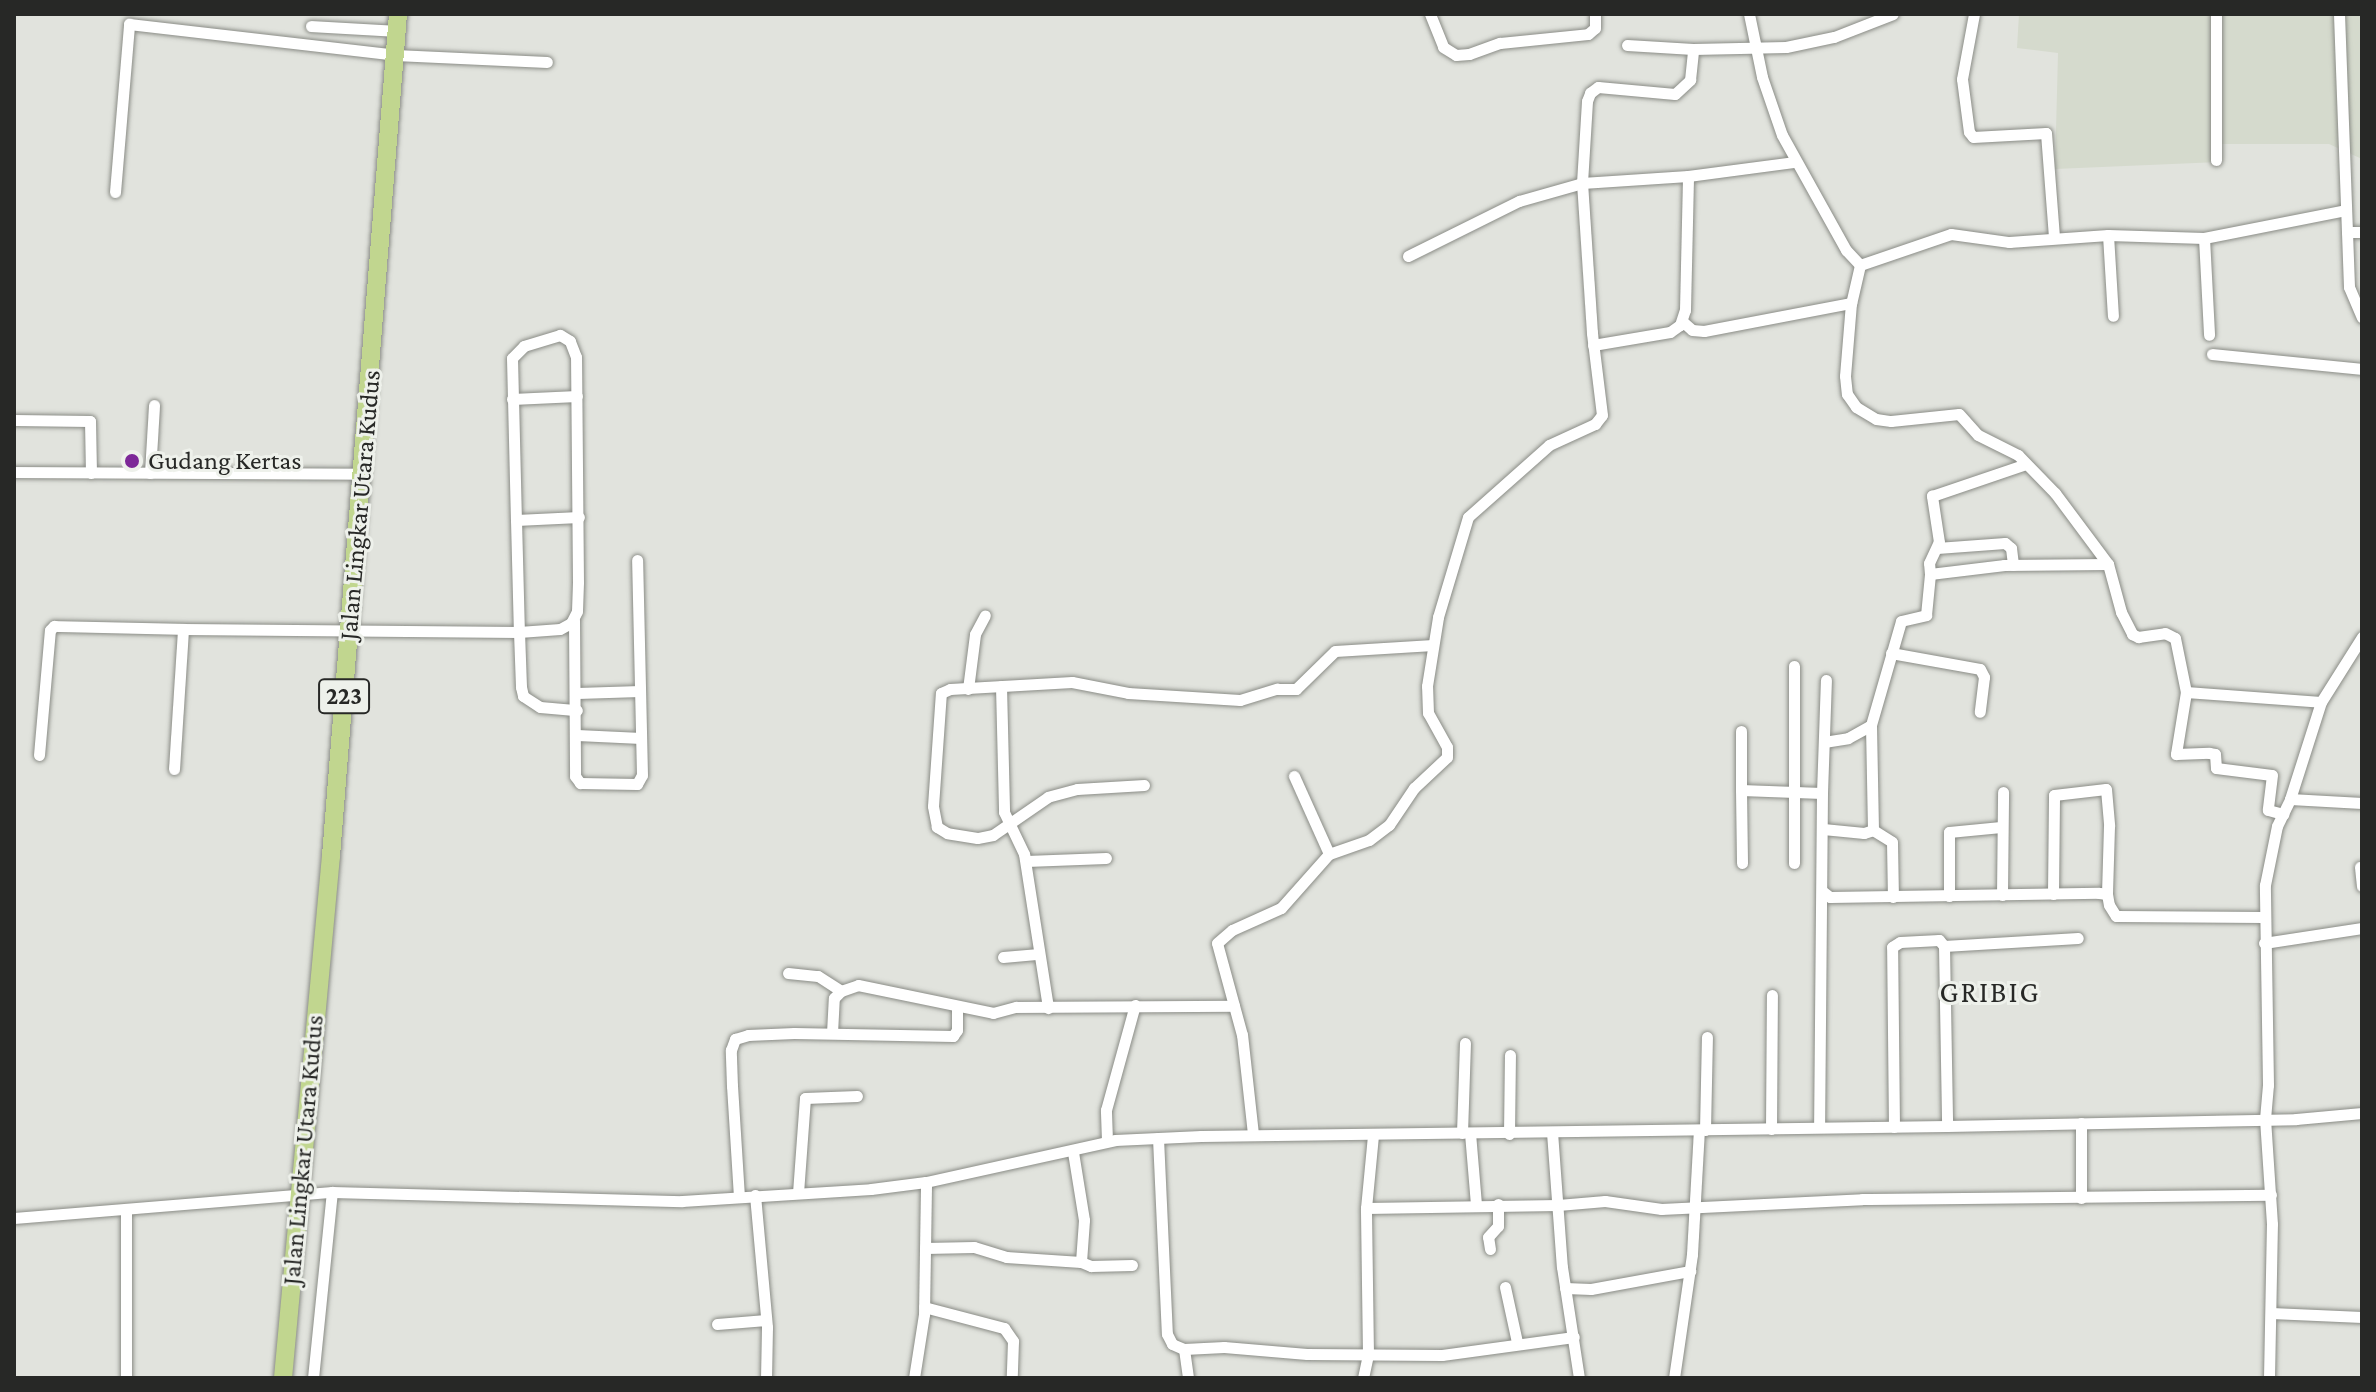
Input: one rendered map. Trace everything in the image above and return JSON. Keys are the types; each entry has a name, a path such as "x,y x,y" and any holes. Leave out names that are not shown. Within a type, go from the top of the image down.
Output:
{"main road":[{"name":"Jalan Lingkar Utara Kudus","path":"283,1378 350,631 397,22"}],"street":[{"path":"1430,14 1443,47 1456,55 1469,54 1500,43 1588,34 1595,28 1595,14"},
{"path":"1749,14 1768,96 1795,162 1846,250 1860,265"},
{"path":"1627,45 1756,50 1834,37 1893,14"},
{"path":"1974,14 1962,79 1969,132 1973,137 2046,133 2054,236"},
{"path":"2216,14 2216,160"},
{"path":"2339,14 2350,295 2362,317"},
{"path":"311,26 397,22"},
{"path":"115,192 129,24 395,55 547,62"},
{"path":"1253,1134 1250,1082 1219,939 1281,908 1329,854 1369,840 1389,825 1414,788 1447,757 1447,747 1428,713 1426,703 1433,645 1455,549 1468,517 1549,445 1595,424 1602,415 1593,345 1582,183 1587,101 1592,90 1598,87 1677,93 1690,80 1693,49"},
{"path":"1408,256 1519,201 1582,183 1688,176 1795,162"},
{"path":"1593,345 1670,332 1682,321 1685,310 1688,176"},
{"path":"1860,265 1951,234 2009,242 2054,236 2204,238 2345,210"},
{"path":"2347,232 2362,232"},
{"path":"2108,235 2113,316"},
{"path":"2204,238 2209,335"},
{"path":"1860,265 1851,303 1845,376 1847,394 1864,414 1891,421 1959,414 1978,435 2018,455 2055,493 2108,564 2121,612 2132,634 2138,637 2165,633 2175,638 2186,692 2176,754 2215,754 2216,768 2272,775 2268,810 2283,814"},
{"path":"1682,321 1692,330 1704,331 1851,303"},
{"path":"577,710 540,707 523,696 512,399 515,352 560,335 569,339 574,349 579,517 574,620 577,693 577,710 577,735 574,773 580,783 637,784 642,775 637,560"},
{"path":"2212,354 2362,369"},
{"path":"512,399 577,396"},
{"path":"150,473 154,405"},
{"path":"14,420 90,421 91,473"},
{"path":"1873,830 1871,725 1901,621 1926,615 1929,563 1937,548 1938,529 1931,499 1935,493 2026,464"},
{"path":"14,472 362,474"},
{"path":"516,520 579,517"},
{"path":"1937,548 2005,543 2011,548 2013,565"},
{"path":"1930,574 2013,565 2108,564"},
{"path":"968,689 975,634 985,615"},
{"path":"39,755 50,630 54,626 519,632 560,629 574,620"},
{"path":"174,769 183,629"},
{"path":"2269,1378 2271,1195 2265,1119 2268,1085 2264,943 2268,865 2321,702 2362,637"},
{"path":"1144,785 1077,789 1048,797 1000,832 977,838 947,833 935,822 938,699 944,691 1072,682 1128,693 1240,700 1277,689 1296,689 1335,651 1433,645"},
{"path":"1891,653 1980,669 1984,677 1980,712"},
{"path":"1794,666 1794,863"},
{"path":"1819,1126 1826,680"},
{"path":"1001,686 1004,812 1009,826 1021,841 1026,861 1048,1008"},
{"path":"577,693 640,691"},
{"path":"2186,692 2321,702"},
{"path":"1824,742 1848,738 1871,725"},
{"path":"1741,731 1742,863"},
{"path":"577,735 641,738"},
{"path":"1294,776 1329,854"},
{"path":"2053,894 2054,793 2106,789 2109,826 2107,894 2116,916 2264,917"},
{"path":"1741,790 1822,793"},
{"path":"2002,895 2003,792"},
{"path":"2290,799 2362,803"},
{"path":"1949,896 1949,832 2001,827"},
{"path":"1823,829 1864,833 1873,830"},
{"path":"1873,830 1892,842 1893,897"},
{"path":"1026,861 1106,858"},
{"path":"2360,867 2362,886"},
{"path":"1822,891 1830,897 2107,894"},
{"path":"2264,943 2362,928"},
{"path":"1944,946 1964,942 2078,938"},
{"path":"1894,1127 1892,947 1900,942 1939,940 1944,946 1947,1126"},
{"path":"1003,957 1039,954"},
{"path":"788,973 818,976 836,998 832,1033"},
{"path":"836,998 858,985 993,1013 1016,1007 1234,1006"},
{"path":"1771,1129 1772,995"},
{"path":"1107,1141 1106,1110 1135,1005"},
{"path":"739,1197 731,1074 731,1050 735,1039 748,1035 832,1033 953,1036 957,1030 957,1006"},
{"path":"1674,1378 1690,1271 1707,1037"},
{"path":"1465,1043 1466,1133 1476,1204"},
{"path":"1509,1134 1510,1055"},
{"path":"798,1193 805,1098 857,1096"},
{"path":"14,1218 332,1192 682,1201 798,1193 926,1182 1038,1155 1073,1152 1107,1141 1158,1138 1253,1134 1509,1134 1947,1126 2265,1119 2362,1113"},
{"path":"2081,1123 2081,1198"},
{"path":"1552,1132 1565,1288 1579,1378"},
{"path":"1363,1378 1368,1355 1366,1208 1373,1135"},
{"path":"1158,1138 1167,1334 1172,1344 1184,1349 1224,1347 1368,1355 1442,1355 1517,1342 1574,1337"},
{"path":"1073,1152 1084,1220 1081,1262"},
{"path":"914,1378 924,1307 926,1182"},
{"path":"313,1378 332,1192"},
{"path":"755,1195 766,1320 766,1378"},
{"path":"1366,1208 1618,1201 1652,1208 1695,1208 1862,1199 2271,1195"},
{"path":"1490,1249 1488,1237 1498,1226 1498,1204"},
{"path":"126,1209 126,1378"},
{"path":"925,1248 974,1247 1006,1257 1081,1262 1091,1266 1132,1265"},
{"path":"1565,1288 1591,1289 1690,1271"},
{"path":"1505,1287 1517,1342"},
{"path":"924,1307 1004,1328 1013,1341 1012,1378"},
{"path":"2271,1313 2362,1317"},
{"path":"717,1324 766,1320"},
{"path":"1184,1349 1188,1378"}],"shaded area":[{"path":"2019,14 2362,14 2362,159 2329,144 2219,144 2219,162 2055,169 2058,53 2017,48"}],"place":[{"name":"Gudang Kertas","path":"132,461"}],"district":[{"name":"GRIBIG","path":"1990,992"}]}
